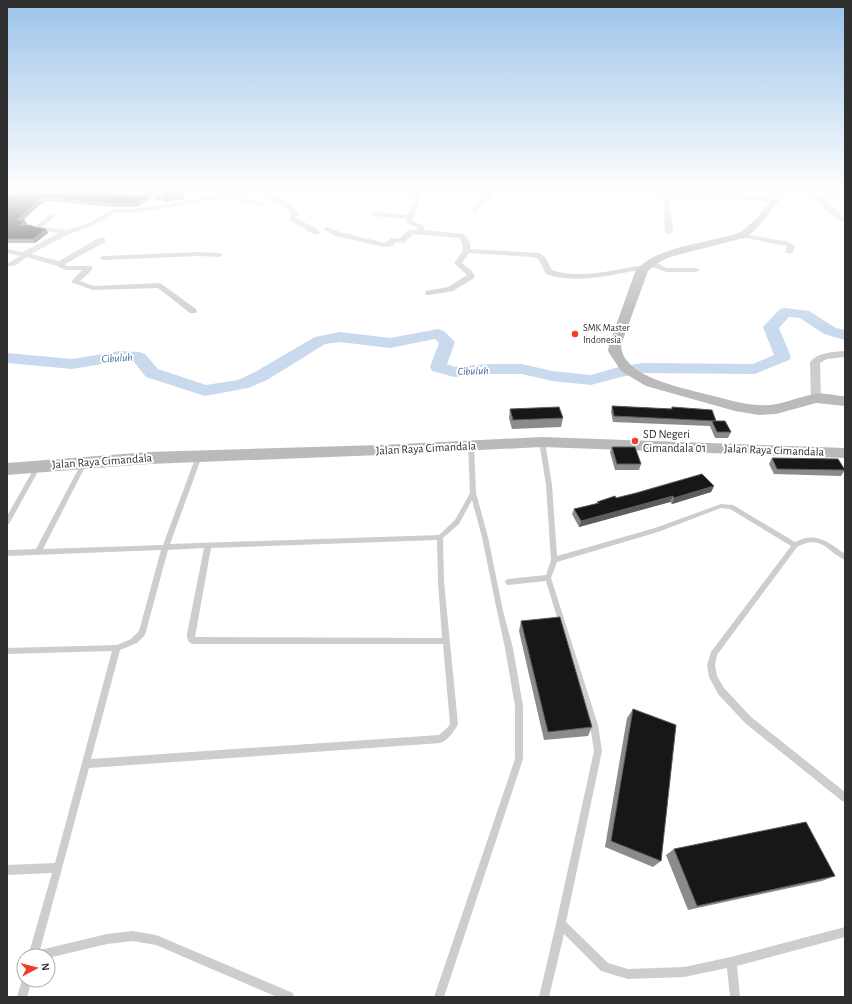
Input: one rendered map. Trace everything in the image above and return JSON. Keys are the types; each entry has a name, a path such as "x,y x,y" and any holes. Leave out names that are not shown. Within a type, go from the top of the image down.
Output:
{"street":[{"path":"11,264 57,237"},
{"path":"350,237 385,245 394,240 401,241 406,237"},
{"path":"429,293 450,289 471,276 470,273 458,263 467,251 466,243 462,237"},
{"path":"733,237 666,255 648,265 641,272 615,344 615,351 630,371 650,383 736,406 759,410 776,409 816,398 845,401"},
{"path":"750,237 771,245 789,244 791,246 789,252"},
{"path":"60,264 102,240"},
{"path":"7,251 60,264 68,268 89,268"},
{"path":"467,251 532,254 542,259 549,272 561,276 598,274 648,265 666,270 696,270"},
{"path":"193,311 160,285 93,288 76,282 89,268 104,257 191,254 219,255"},
{"path":"816,398 815,362 826,357 845,354"},
{"name":"Jalan Raya Cimandala","path":"7,469 199,456 542,442 845,453"}],"lane":[{"path":"542,442 549,484 554,560 548,578 594,725 597,736 598,752 544,997"},
{"path":"439,997 518,759 519,706 509,648 485,537 473,493 471,446"},
{"path":"7,651 117,648 134,641 142,632 165,548 199,456"},
{"path":"38,552 84,463"},
{"path":"7,522 38,466"},
{"path":"7,553 440,538 457,522 473,493"},
{"path":"554,560 656,530 722,506 731,507 795,545"},
{"path":"86,764 441,738 451,730 454,724 446,641 440,538"},
{"path":"845,557 821,541 812,538 804,539 795,545 714,654 711,665 714,677 721,691 748,720 845,798"},
{"path":"208,546 191,634 193,641 446,641"},
{"path":"508,582 548,578"},
{"path":"35,948 117,648"},
{"path":"7,870 58,868"},
{"path":"561,924 605,967 628,974 684,972 731,962 845,932"},
{"path":"56,951 107,939 133,936 156,940 289,997"},
{"path":"731,962 735,997"}],"building":[{"path":"7,237 36,237 33,239 7,239"},
{"path":"612,406 672,409 672,407 712,410 716,421 614,416"},
{"path":"559,407 563,418 513,420 510,409"},
{"path":"712,421 725,421 731,432 717,432"},
{"path":"612,447 635,447 641,464 617,464"},
{"path":"772,458 838,459 845,470 777,469"},
{"path":"702,474 714,486 674,498 673,496 581,521 574,509 599,503 597,502 615,496 616,498 636,493"},
{"path":"560,617 592,727 548,732 521,621"},
{"path":"633,709 676,725 661,861 611,841"},
{"path":"806,822 835,876 697,906 674,849"}],"waterway":[{"name":"Cibuluh","path":"7,358 72,364 120,356 139,357 152,373 205,391 242,384 261,376 321,340 340,337 390,343 438,334 447,342 438,367 454,372 486,369 522,369 552,376 591,380 619,372 643,368 755,369 783,357 771,327 785,312 804,314 830,331 845,335"}],"place":[{"name":"SMK Master Indonesia","path":"575,334"},
{"name":"SD Negeri Cimandala 01","path":"635,441"}]}
